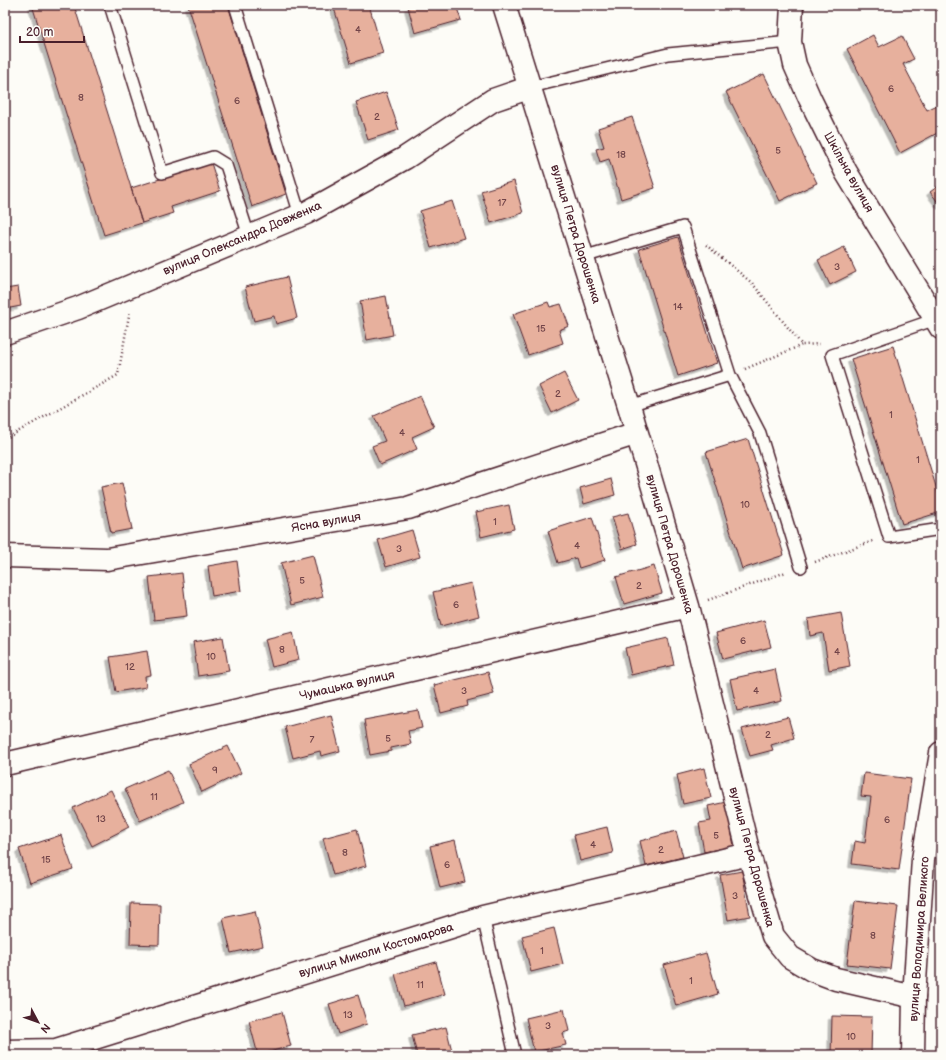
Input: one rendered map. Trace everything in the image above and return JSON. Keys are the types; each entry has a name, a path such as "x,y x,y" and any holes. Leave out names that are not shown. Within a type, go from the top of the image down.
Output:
{"street":[{"name":"вулиця Петра Дорошенка","path":"504,5 531,87 629,406 688,606 749,854 772,936 790,957 812,970 836,979 914,997"},
{"name":"Шкільна вулиця","path":"792,5 790,42 795,65 810,99 846,172 938,323"},
{"name":"вулиця Олександра Довженка","path":"5,334 78,308 300,215 404,158 493,100 531,87"},
{"name":"Ясна вулиця","path":"5,556 107,559 408,508 637,433"},
{"name":"Чумацька вулиця","path":"5,764 688,606"},
{"name":"вулиця Володимира Великого","path":"912,1055 914,997 923,859 941,753"},
{"name":"вулиця Миколи Костомарова","path":"5,1051 56,1050 483,917 749,854"}],"lane":[{"path":"110,5 162,173 213,157 226,165 249,236"},
{"path":"235,5 300,215"},
{"path":"531,87 668,54 790,42"},
{"path":"583,257 683,227 730,375 760,433 801,567"},
{"path":"938,323 832,355 889,536 941,529"},
{"path":"629,406 730,375"},
{"path":"483,917 515,1055"}],"path":[{"path":"683,227 752,282 802,345"},
{"path":"5,439 118,375 135,284"},
{"path":"730,375 802,345 824,344"},
{"path":"688,606 873,541"}],"building":[{"path":"32,5 74,5 142,223 104,235"},
{"path":"188,5 228,5 286,194 252,207"},
{"path":"333,5 369,5 383,53 351,63"},
{"path":"417,5 456,5 461,20 415,33 408,7"},
{"path":"873,35 879,47 902,36 914,59 903,64 927,110 937,105 941,114 941,131 900,153 847,49"},
{"path":"764,74 817,183 780,201 726,92"},
{"path":"386,92 399,130 368,140 356,102"},
{"path":"632,117 655,188 621,199 609,159 600,162 596,149 604,147 598,128"},
{"path":"211,163 220,191 171,207 173,213 142,223 131,188"},
{"path":"514,181 523,213 491,223 481,191"},
{"path":"941,184 941,206 930,192"},
{"path":"452,201 464,238 431,248 420,211"},
{"path":"678,237 717,363 678,376 639,249"},
{"path":"844,247 856,272 830,285 818,260"},
{"path":"287,277 297,318 276,324 274,316 254,321 245,287"},
{"path":"18,287 21,306 5,309 5,289"},
{"path":"386,296 393,335 367,340 360,301"},
{"path":"548,302 550,307 561,304 569,326 559,330 563,343 528,355 513,314"},
{"path":"893,346 941,503 941,512 902,524 851,359"},
{"path":"564,373 578,400 552,413 539,386"},
{"path":"420,396 434,427 412,437 417,449 380,465 372,446 385,441 374,416"},
{"path":"748,439 784,555 742,569 706,452"},
{"path":"611,479 615,495 584,504 580,488"},
{"path":"122,483 132,529 111,533 101,487"},
{"path":"509,505 514,529 481,537 476,512"},
{"path":"628,513 637,544 622,549 612,517"},
{"path":"592,517 605,560 579,568 576,558 558,563 548,531"},
{"path":"412,530 420,557 386,567 378,540"},
{"path":"313,555 323,597 291,605 281,563"},
{"path":"237,561 241,591 212,596 208,566"},
{"path":"654,566 662,593 624,604 616,577"},
{"path":"182,573 187,616 154,620 149,577"},
{"path":"471,583 479,616 441,626 433,592"},
{"path":"841,613 850,666 829,670 823,633 810,636 808,619"},
{"path":"764,620 771,647 723,659 716,633"},
{"path":"293,632 299,660 272,667 265,639"},
{"path":"223,637 229,671 198,676 193,642"},
{"path":"668,638 674,665 631,675 625,648"},
{"path":"147,651 151,675 145,676 146,687 116,692 110,657"},
{"path":"775,669 782,701 737,711 730,679"},
{"path":"488,672 494,694 467,701 468,706 441,713 434,685"},
{"path":"418,710 422,728 408,731 411,744 391,748 391,751 370,755 364,720"},
{"path":"331,715 340,751 321,756 320,751 293,758 285,727"},
{"path":"788,717 794,738 771,745 773,750 750,756 742,729"},
{"path":"228,746 241,773 202,792 189,764"},
{"path":"704,768 711,798 683,804 677,775"},
{"path":"168,770 183,802 140,821 125,789"},
{"path":"864,773 911,779 899,870 852,864 855,841 865,843 871,797 861,796"},
{"path":"111,790 129,827 92,846 73,808"},
{"path":"726,802 734,846 704,852 699,823 711,821 708,806"},
{"path":"607,827 613,853 580,861 574,835"},
{"path":"357,829 366,866 333,875 323,838"},
{"path":"676,831 683,857 646,866 640,841"},
{"path":"61,835 73,869 30,883 19,849"},
{"path":"455,840 465,882 440,888 430,846"},
{"path":"742,871 750,916 728,920 720,875"},
{"path":"855,901 898,906 890,969 847,964"},
{"path":"131,903 160,904 159,945 130,944"},
{"path":"255,911 263,946 231,953 223,918"},
{"path":"554,928 563,964 531,972 522,936"},
{"path":"706,953 718,994 676,1006 664,965"},
{"path":"436,962 445,994 404,1006 395,974"},
{"path":"358,995 367,1024 338,1034 329,1004"},
{"path":"564,1009 569,1031 563,1033 566,1045 534,1052 526,1018"},
{"path":"282,1012 291,1046 258,1055 249,1021"},
{"path":"832,1016 872,1017 871,1055 831,1055"},
{"path":"446,1027 453,1055 417,1055 412,1035"},
{"path":"216,1049 218,1055 202,1055"}]}
